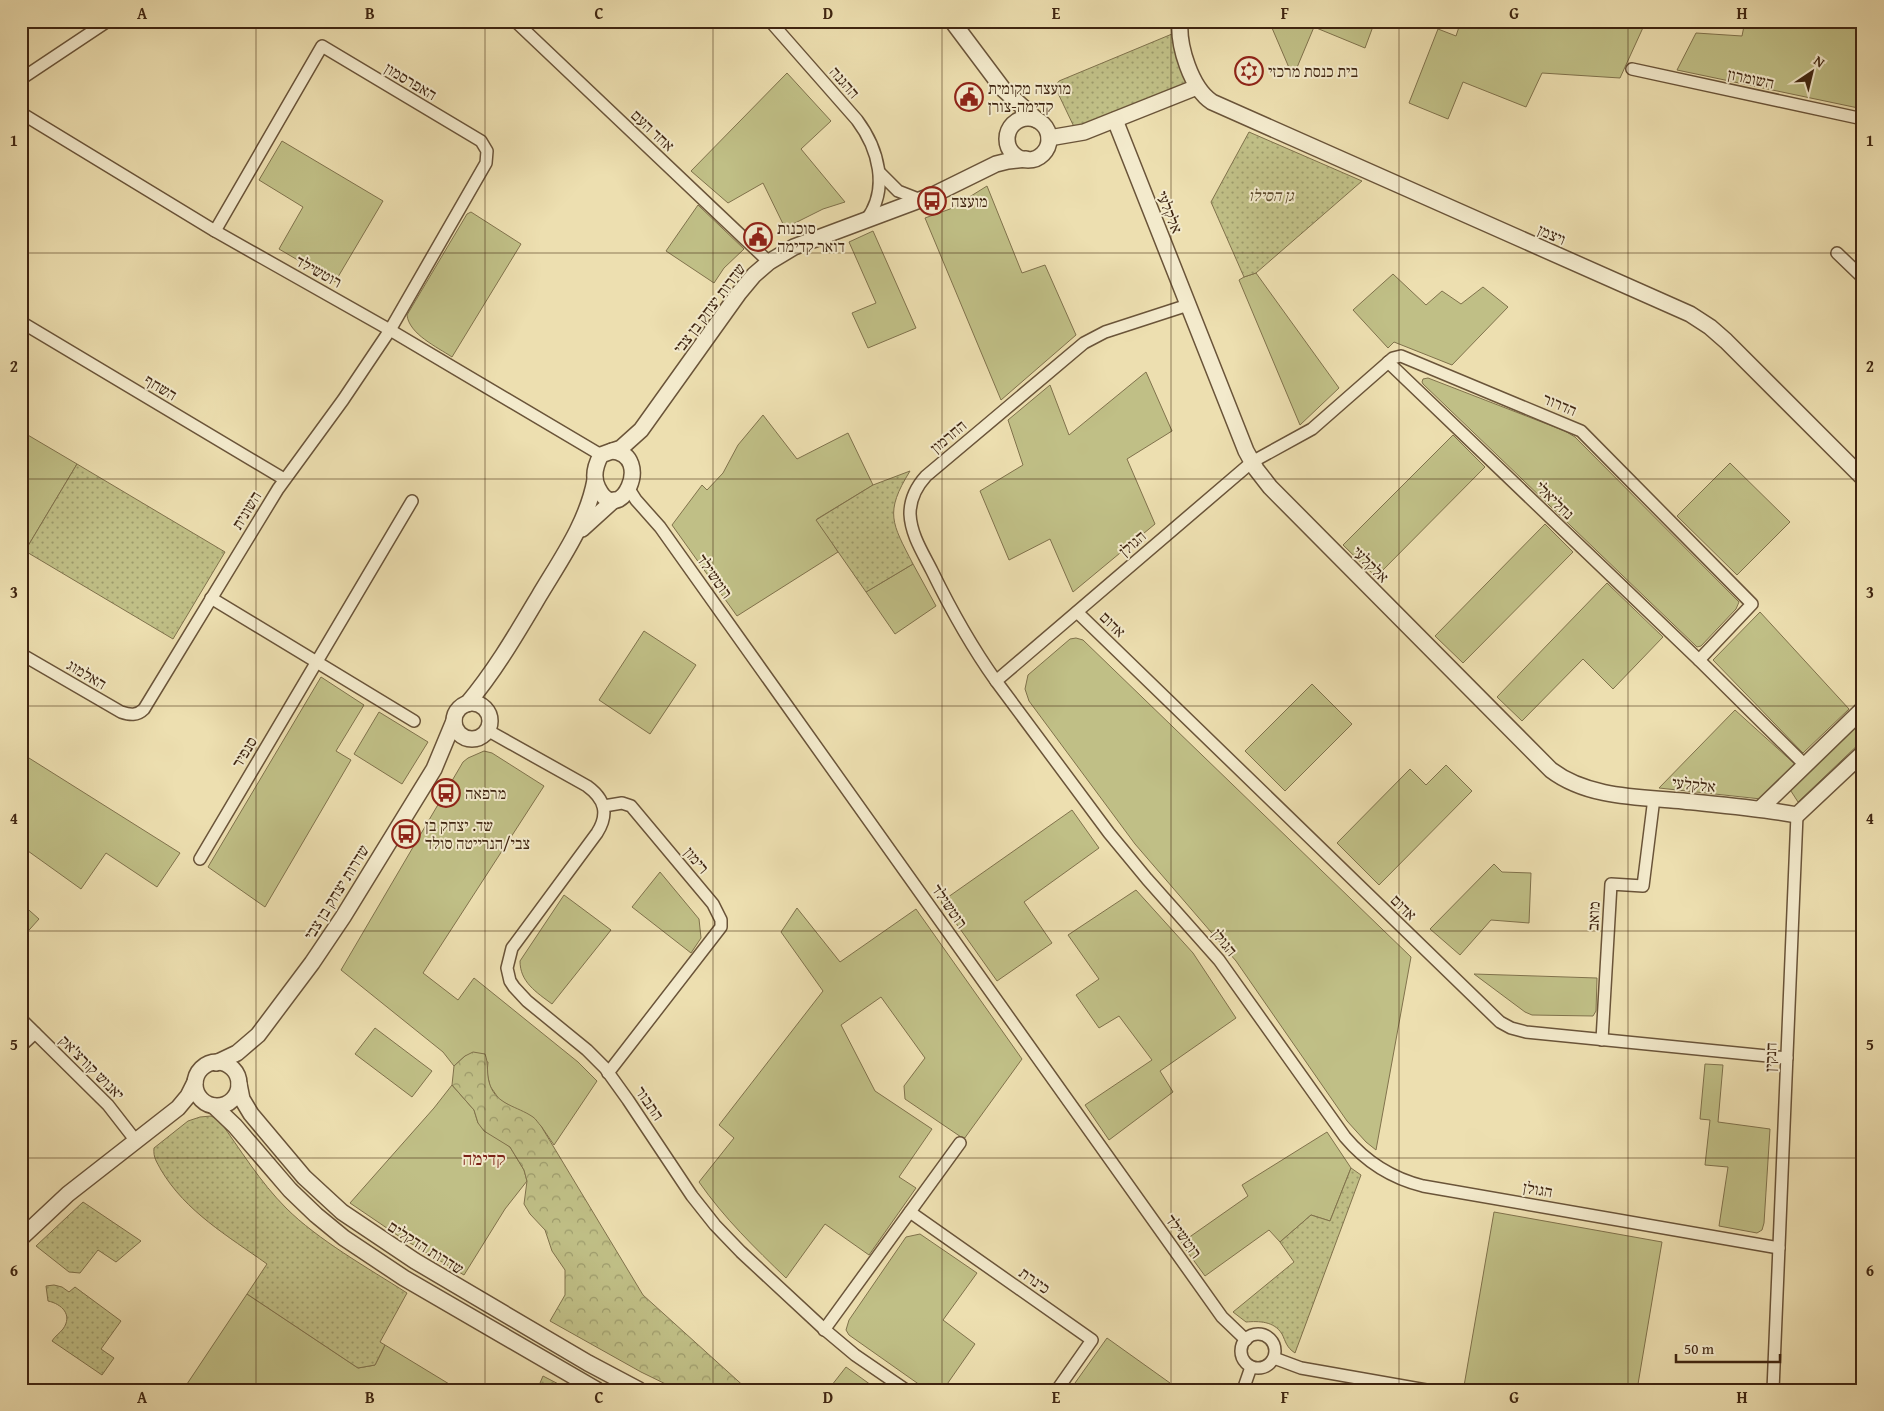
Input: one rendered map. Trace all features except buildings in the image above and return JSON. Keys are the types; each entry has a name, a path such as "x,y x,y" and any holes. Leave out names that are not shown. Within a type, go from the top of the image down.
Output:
{"street":[{"path":"21,79 108,21"},
{"name":"אחד העם","path":"515,21 769,262"},
{"name":"ההגנה","path":"770,21 857,120 870,142 880,172 898,191 921,200"},
{"path":"952,21 1003,89 1046,129 1049,138 1047,148 1035,158 1026,159 1014,154 1010,148 1010,113 1003,89"},
{"path":"1049,138 1075,135 1115,120 1195,82 1182,47 1180,21"},
{"name":"האפרסמון","path":"216,231 322,46 481,141 487,151 486,163 390,330"},
{"name":"השומרון","path":"1632,69 1863,119"},
{"name":"ויצמן","path":"1195,82 1204,97 1212,102 1690,314 1710,327 1726,341 1863,478"},
{"name":"רוטשילד","path":"21,114 216,231 607,453"},
{"path":"993,165 1002,155 1014,124 1022,119 1031,118 1037,120"},
{"name":"אלקלעי","path":"1115,120 1252,462 1270,487 1551,770 1567,781 1586,788 1797,815"},
{"name":"שדרות יצחק בן צבי","path":"630,467 633,448 641,430 739,294 754,275 769,262 794,247 921,200 993,165 1011,160 1026,159"},
{"name":"ההגנה","path":"866,220 877,198 880,172"},
{"path":"1837,253 1863,278"},
{"name":"החרמון","path":"996,681 975,652 956,619 915,537 910,507 917,488 926,476 1084,343 1105,332 1188,305"},
{"name":"השחף","path":"21,322 284,480"},
{"name":"השונית","path":"139,713 150,701 284,480 343,400 390,330"},
{"name":"הדרור","path":"1388,362 1393,358 1401,356 1572,426 1584,434 1752,604 1699,660"},
{"path":"1252,462 1312,429 1388,362"},
{"name":"נחליאלי","path":"1388,362 1699,660 1805,765"},
{"name":"שדרות יצחק בן צבי","path":"607,453 621,448 641,430"},
{"path":"497,666 489,694 484,728 470,738 462,735 456,729 454,721 457,711 467,704 497,666 574,538 588,507 595,480 595,469 607,453 623,456 630,467 632,479 629,489 623,497 614,500 574,538"},
{"name":"הגולן","path":"1252,462 996,681 1113,838 1220,960 1345,1137 1371,1162 1395,1176 1423,1186 1779,1248"},
{"path":"595,480 603,496 614,500"},
{"name":"רוטשילד","path":"629,489 636,500 660,527 1222,1317 1246,1340"},
{"name":"סנפיר","path":"200,859 412,501"},
{"path":"211,598 414,721"},
{"name":"אדום","path":"1077,612 1496,1019 1522,1032 1787,1058"},
{"name":"האלמוג","path":"21,654 116,710 129,714 139,713"},
{"path":"467,704 480,705 484,728"},
{"path":"1760,809 1863,709"},
{"name":"שדרות יצחק בן צבי","path":"239,1082 244,1063 262,1030 339,923 434,769 454,721"},
{"path":"484,728 587,786 597,794 604,806"},
{"name":"שדרות יצחק בן צבי","path":"434,769 454,750 484,728"},
{"path":"1797,815 1863,753"},
{"name":"מואב","path":"1602,1040 1612,884 1643,886 1654,798"},
{"name":"רימון","path":"604,806 622,803 631,806 713,904 721,920 721,927 608,1072"},
{"name":"התבור","path":"604,806 605,814 601,826 516,942 509,955 507,968 510,981 519,994 587,1050 608,1072 692,1196 741,1252 824,1330 906,1390"},
{"name":"חנקין","path":"1773,1390 1797,815"},
{"name":"יאנוש קורצ'אק","path":"21,1019 108,1105 136,1141"},
{"name":"שדרות יצחק בן צבי","path":"216,1063 237,1053 262,1030"},
{"path":"21,1046 35,1033"},
{"path":"21,1238 68,1194 175,1110 186,1098 201,1069 216,1063 226,1065 232,1069 239,1082 237,1094 232,1100 224,1105 191,1104 175,1110"},
{"path":"195,1082 198,1095 235,1126 290,1190 344,1238 404,1278 597,1390"},
{"name":"שדרות הדקלים","path":"239,1082 241,1096 248,1111 292,1164 316,1189 356,1222 422,1266 588,1363 639,1390"},
{"path":"824,1330 960,1143"},
{"name":"כינרת","path":"910,1212 1092,1340 1057,1390"},
{"path":"1258,1334 1268,1338 1274,1346 1274,1358 1264,1367 1251,1367 1244,1362 1241,1354 1242,1346 1246,1340 1258,1334"},
{"path":"1274,1358 1298,1367 1426,1390"},
{"path":"1243,1390 1251,1367"}],"green space":[{"path":"1269,21 1375,21 1365,48 1314,27 1293,77"},
{"path":"1461,21 1646,21 1620,78 1542,73 1526,107 1463,82 1448,119 1409,103 1438,29 1456,36"},
{"path":"1745,21 1863,21 1863,109 1677,70 1696,33 1742,36"},
{"path":"1172,34 1192,85 1076,131 1055,87 1059,81"},
{"path":"787,73 831,121 801,149 845,202 823,209 785,228 763,183 728,203 691,171"},
{"name":"גן הסילו","path":"1249,132 1362,181 1256,273 1244,277 1211,202"},
{"path":"282,141 383,201 335,282 279,249 303,207 259,180"},
{"path":"987,186 1022,273 1045,265 1076,335 1001,400 925,218 950,209"},
{"path":"698,205 744,249 724,268 714,283 666,251"},
{"path":"471,212 521,244 452,357 418,334 409,322 407,315 467,214"},
{"path":"873,231 916,328 868,348 852,313 876,303 849,242"},
{"path":"1256,273 1339,388 1300,425 1239,280"},
{"path":"1393,274 1426,305 1442,291 1461,304 1483,287 1508,307 1452,365 1394,342 1388,348 1353,310"},
{"path":"1146,372 1172,431 1127,459 1155,524 1073,592 1050,539 1009,560 980,491 1023,465 1008,420 1050,385 1069,435"},
{"path":"1428,378 1565,431 1575,437 1739,602 1736,609 1701,646 1697,647 1423,384 1423,379"},
{"path":"763,415 797,459 848,433 873,485 817,519 838,552 737,616 672,525 702,485 707,490 723,473 738,445"},
{"path":"21,431 77,464 25,551 21,548"},
{"path":"1453,435 1485,467 1376,577 1343,545"},
{"path":"1730,463 1790,522 1737,575 1677,516"},
{"path":"77,464 225,552 173,639 25,551"},
{"path":"910,471 897,497 894,518 900,538 913,564 866,592 816,520 873,485"},
{"path":"1545,524 1573,552 1463,663 1435,636"},
{"path":"913,564 936,606 895,634 866,592"},
{"path":"1607,583 1663,637 1613,689 1583,659 1522,721 1497,697"},
{"path":"1760,612 1849,709 1803,753 1713,660"},
{"path":"644,631 696,665 650,734 599,700"},
{"path":"1070,639 1083,640 1411,957 1376,1150 1347,1121 1236,961 1135,844 1029,701 1025,689 1028,675"},
{"path":"321,677 364,705 336,751 351,760 265,907 208,867"},
{"path":"1312,684 1352,724 1285,791 1245,751"},
{"path":"1735,710 1797,766 1761,799 1659,788"},
{"path":"379,712 428,742 402,784 354,754"},
{"path":"1863,717 1863,740 1798,802 1789,788"},
{"path":"484,751 492,753 544,786 423,973 458,1000 474,978 578,1062 597,1081 554,1145 541,1126 499,1099 490,1086 487,1073 488,1062 465,1056 454,1066 443,1052 341,970 463,762"},
{"path":"21,753 180,853 157,887 106,853 81,889 21,846"},
{"path":"1446,765 1472,791 1379,885 1337,843 1410,769 1426,785"},
{"path":"1072,810 1099,848 1024,902 1052,943 997,981 941,902"},
{"path":"1494,864 1502,872 1531,873 1529,923 1491,920 1460,955 1430,929"},
{"path":"660,872 699,919 701,938 691,953 632,907"},
{"path":"1136,890 1193,953 1236,1018 1160,1071 1173,1092 1109,1140 1085,1105 1152,1060 1119,1016 1099,1028 1076,995 1099,979 1068,935"},
{"path":"564,895 611,930 552,1004 535,991 526,981 520,961"},
{"path":"21,903 39,919 21,939"},
{"path":"797,908 840,962 916,909 1022,1059 964,1139 905,1099 904,1086 925,1058 881,997 841,1025 875,1091 932,1129 899,1177 916,1188 869,1255 825,1224 786,1278 729,1220 699,1182 734,1138 719,1125 823,991 781,932"},
{"path":"1474,974 1597,978 1596,1011 1593,1016 1532,1015 1525,1012"},
{"path":"375,1028 432,1071 412,1097 355,1054"},
{"path":"473,1052 485,1054 490,1085 497,1097 527,1113 541,1126 643,1295 748,1390 678,1390 641,1372 550,1321 565,1295 565,1270 552,1251 545,1230 530,1214 524,1204 527,1181 524,1170 510,1147 484,1131 478,1123 474,1110 452,1085 454,1066 465,1056"},
{"path":"1705,1064 1723,1065 1718,1122 1770,1129 1764,1223 1762,1230 1757,1233 1719,1226 1728,1167 1705,1165 1710,1120 1700,1119"},
{"path":"452,1085 474,1110 478,1123 510,1147 524,1170 527,1181 505,1209 464,1275 400,1237 350,1203"},
{"path":"211,1116 219,1120 268,1187 299,1220 344,1253 407,1293 380,1342 385,1345 375,1365 358,1368 247,1294 267,1264 195,1211 171,1185 161,1170 155,1157 154,1148 188,1121"},
{"path":"1327,1132 1351,1168 1330,1221 1311,1215 1280,1242 1269,1230 1205,1276 1181,1243 1248,1196 1242,1185"},
{"path":"1351,1168 1361,1175 1295,1353 1275,1326 1261,1322 1246,1322 1233,1312 1294,1262 1280,1242 1311,1215 1330,1221"},
{"path":"83,1202 141,1241 116,1262 98,1250 80,1273 69,1272 36,1246"},
{"path":"1494,1212 1662,1242 1637,1390 1483,1390 1464,1386"},
{"path":"920,1234 977,1273 943,1320 975,1344 943,1390 927,1390 849,1335 846,1330 849,1320 906,1237"},
{"path":"46,1286 62,1287 69,1292 75,1287 121,1321 101,1349 114,1358 102,1375 52,1341 63,1329 67,1319 62,1307 48,1301"},
{"path":"247,1294 358,1368 375,1365 385,1345 459,1390 183,1390"},
{"path":"1107,1338 1170,1383 1166,1390 1070,1390"},
{"path":"846,1367 878,1390 828,1390"},
{"path":"543,1376 570,1390 537,1390"}],"place":[{"name":"בית כנסת מרכזי","path":"1249,71"},
{"name":"מועצה מקומית קדימה-צורן","path":"969,97"},
{"name":"מועצה","path":"932,201"},
{"name":"סוכנות דואר קדימה","path":"758,237"},
{"name":"מרפאה","path":"446,793"},
{"name":"שד. יצחק בן צבי/הנרייטה סולד","path":"406,834"}],"district":[{"name":"קדימה","path":"484,1158"}]}
